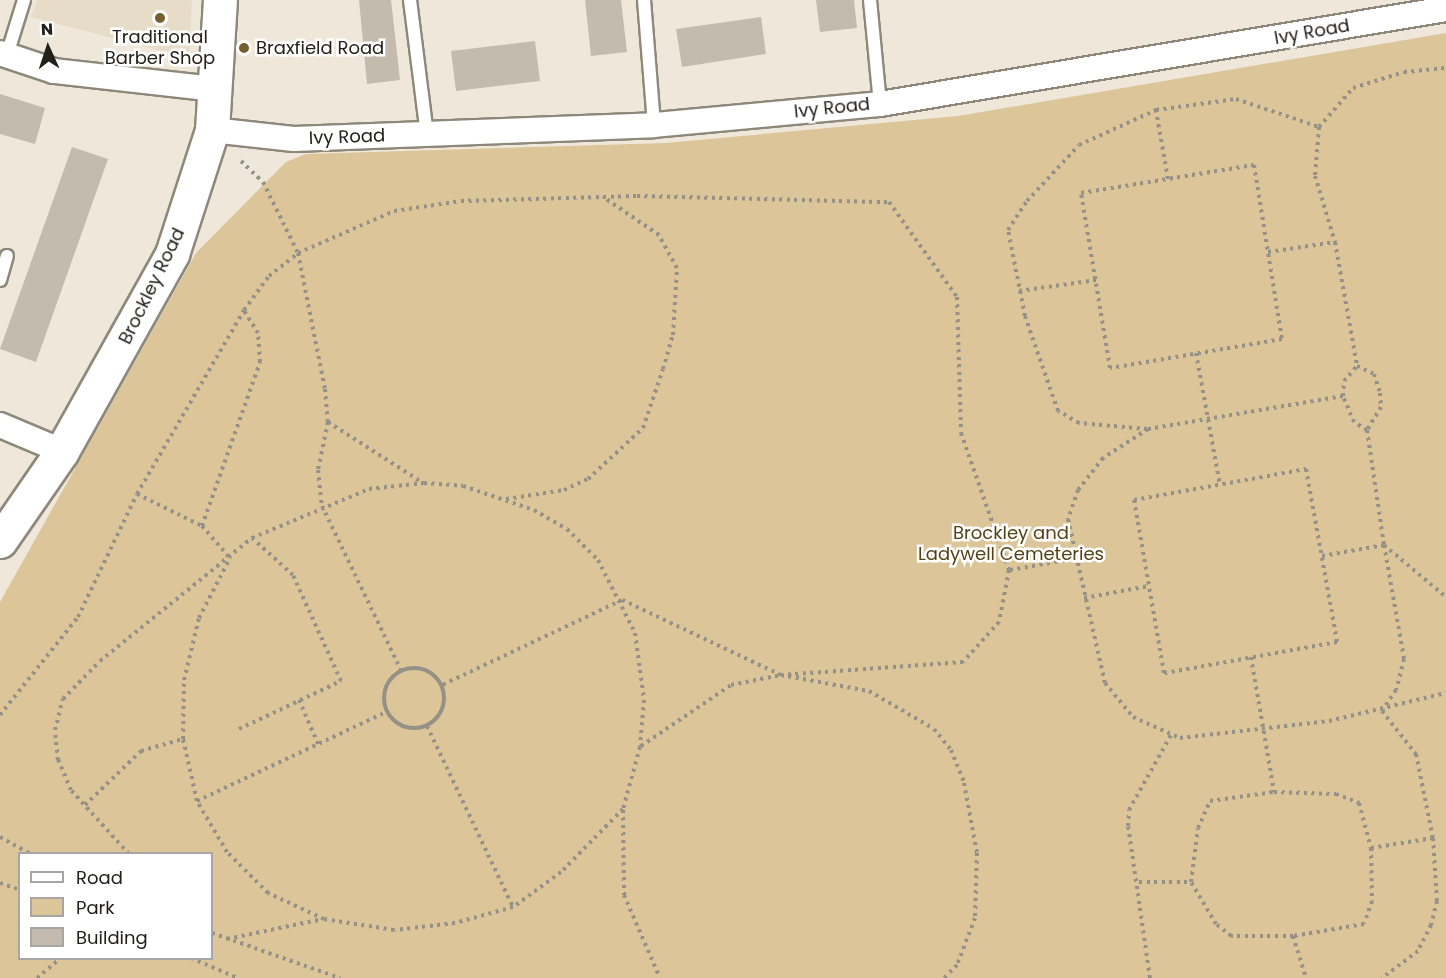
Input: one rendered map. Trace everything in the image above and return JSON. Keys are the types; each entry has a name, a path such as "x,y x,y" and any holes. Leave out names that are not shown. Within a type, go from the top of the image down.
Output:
{"main road":[{"name":"Brockley Road","path":"0,541 62,451 172,254 212,130 220,0"}],"street":[{"name":"Ivy Road","path":"212,130 294,139 654,126 880,104 1446,9"},
{"path":"3,54 54,71 215,89"},
{"path":"0,425 62,451"}],"lane":[{"path":"3,54 24,0"},
{"path":"410,0 427,134"},
{"path":"644,0 654,126"},
{"path":"870,0 880,104"},
{"path":"0,280 7,256"}],"path":[{"path":"1357,366 1335,242 1315,176 1319,127 1353,88 1404,72 1446,68"},
{"path":"1319,127 1236,99 1156,110 1079,145 1027,201 1008,230 1019,291 1041,372 1058,411 1080,423 1148,429 1343,396"},
{"path":"1156,110 1168,179"},
{"path":"212,130 262,182 298,253 328,422 318,470 322,506 401,670"},
{"path":"1254,165 1268,252 1282,339 1110,368 1082,193 1254,165"},
{"path":"505,500 554,492 588,479 643,428 663,369 673,335 676,268 659,234 603,197"},
{"path":"0,715 78,617 137,494 244,310 269,276 298,253 394,211 461,201 603,197 889,202 957,297 961,433 1009,570 999,622 963,662 781,675 731,685 640,747"},
{"path":"1268,252 1335,242"},
{"path":"1019,291 1096,280"},
{"path":"202,526 260,362 258,333 244,310"},
{"path":"1196,353 1220,485"},
{"path":"1357,366 1344,381 1343,396 1354,422 1367,430"},
{"path":"1357,366 1374,374 1380,393 1381,407 1367,430 1404,659 1396,690 1382,711"},
{"path":"328,422 424,483"},
{"path":"1148,429 1103,458 1078,490 1068,519 1105,683 1133,717 1171,735 1263,729 1382,711 1446,693"},
{"path":"1306,469 1337,642 1164,673 1134,500 1220,485 1306,469"},
{"path":"127,852 71,790 58,760 55,730 63,699 100,661 252,538 322,506 369,489 424,483 463,486 505,500 567,529 598,560 622,600 635,633 644,700 640,747 623,810 624,895 660,978"},
{"path":"137,494 202,526 230,558"},
{"path":"239,729 341,681 293,575 252,538"},
{"path":"1322,556 1384,545"},
{"path":"1384,545 1446,597"},
{"path":"230,558 199,618 184,680 183,739 197,801 227,852 268,893 324,919 394,930 455,923 513,907 561,872 623,810"},
{"path":"1009,570 1077,558"},
{"path":"1084,597 1149,586"},
{"path":"622,600 781,675 869,691 934,729 951,750 974,817 977,888 967,943 957,965 944,978"},
{"path":"442,685 622,600"},
{"path":"1251,657 1274,792"},
{"path":"386,712 386,687 401,670 425,669 442,685 445,704 427,726"},
{"path":"299,700 318,744"},
{"path":"1382,711 1416,754 1433,838 1437,901 1431,925 1418,951 1382,978"},
{"path":"386,712 403,726 427,726"},
{"path":"197,801 386,712"},
{"path":"427,726 513,907"},
{"path":"1150,978 1129,810 1171,735"},
{"path":"85,805 141,751 183,739"},
{"path":"1274,792 1336,794 1359,802 1371,848 1372,901 1364,924 1293,936 1231,936 1216,924 1191,882 1198,828 1210,801 1274,792"},
{"path":"0,837 27,852"},
{"path":"1371,848 1433,838"},
{"path":"1138,882 1191,882"},
{"path":"0,883 18,889"},
{"path":"226,939 324,919"},
{"path":"213,933 340,978"},
{"path":"1293,936 1306,978"},
{"path":"36,978 59,960"},
{"path":"196,960 238,978"}],"shaded area":[{"path":"37,0 192,0 189,58 31,17"}],"green space":[{"name":"Brockley and Ladywell Cemeteries","path":"1446,33 1446,978 0,978 0,602 196,253 286,162 306,154 666,143 958,116"}],"building":[{"path":"359,0 391,0 400,80 367,84"},
{"path":"585,0 621,0 627,52 591,56"},
{"path":"816,0 854,0 857,28 820,32"},
{"path":"761,17 766,54 682,67 676,29"},
{"path":"535,41 540,81 456,91 451,51"},
{"path":"0,94 45,108 35,144 0,134"},
{"path":"72,147 108,159 36,362 0,349"}],"place":[{"name":"Traditional Barber Shop","path":"160,18"},
{"name":"Braxfield Road","path":"244,48"}]}
